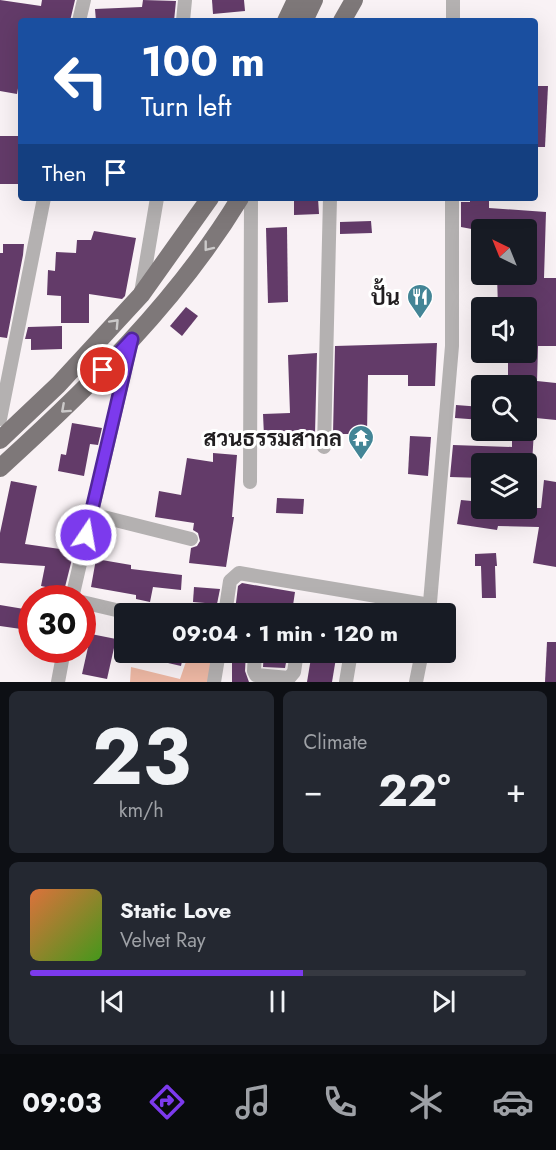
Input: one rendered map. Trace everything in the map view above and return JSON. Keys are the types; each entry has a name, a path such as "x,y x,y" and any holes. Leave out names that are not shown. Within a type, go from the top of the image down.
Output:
{"main road":[{"path":"287,18 296,0"},
{"path":"305,18 314,0"},
{"path":"332,18 341,0"},
{"path":"344,18 354,0"},
{"path":"192,226 204,201"},
{"path":"0,440 57,385 141,295 208,201"},
{"path":"0,468 74,401 158,311 217,236 238,201"}],"street":[{"path":"80,18 84,0"},
{"path":"183,18 185,0"},
{"path":"453,0 453,18"},
{"path":"0,419 43,201"},
{"path":"141,295 157,201"},
{"path":"250,482 251,201"},
{"path":"324,447 330,201"},
{"path":"431,603 452,346 452,201"},
{"path":"75,585 132,339"},
{"path":"90,514 191,538"},
{"path":"227,603 230,581 239,573 398,603"},
{"path":"96,605 114,610"},
{"path":"58,682 62,663"},
{"path":"214,682 217,663"},
{"path":"254,663 256,675 289,678 294,672 295,663"},
{"path":"346,682 349,663"},
{"path":"416,682 420,663"}],"shaded area":[{"path":"186,663 217,663 211,682 130,682 131,667 180,679"}],"building":[{"path":"0,0 41,6 42,0 75,0 71,18 18,18 17,94 0,91"},
{"path":"143,0 176,1 174,18 96,18 95,9 142,7"},
{"path":"212,0 244,0 245,11 213,14"},
{"path":"538,86 548,86 545,147 538,147"},
{"path":"0,136 18,136 18,184 0,184"},
{"path":"294,201 318,201 319,214 294,215"},
{"path":"489,201 489,208 546,212 544,278 556,278 556,346 538,346 537,381 537,375 508,375 508,363 537,363 537,297 498,297 497,285 537,285 537,219 471,219 471,229 461,227 461,202"},
{"path":"371,221 372,233 340,234 340,222"},
{"path":"287,227 288,302 268,303 266,228"},
{"path":"94,231 136,238 125,296 122,299 89,294 89,323 61,323 61,296 47,295 48,270 55,271 56,252 76,253 77,240 91,240"},
{"path":"3,244 24,244 7,338 0,337 0,253 3,253"},
{"path":"186,307 198,316 182,336 170,326"},
{"path":"62,326 62,349 31,350 31,339 25,339 28,327"},
{"path":"437,343 435,386 408,386 408,375 368,375 367,434 333,434 335,346"},
{"path":"317,353 315,434 264,436 263,414 290,413 288,355"},
{"path":"537,381 556,383 556,420 537,418"},
{"path":"456,405 471,406 471,419 455,418"},
{"path":"72,423 102,428 98,445 90,444 84,476 58,471 61,454 66,455"},
{"path":"410,436 431,437 428,476 408,474"},
{"path":"512,441 533,441 533,453 471,453 471,478 450,477 453,445 512,447"},
{"path":"213,453 237,455 232,517 234,517 226,567 189,563 191,548 197,546 200,541 198,533 193,530 194,523 155,517 159,491 181,495 187,458 213,462"},
{"path":"544,480 556,482 556,567 533,563 539,527 498,526 497,530 457,524 461,500 471,501 471,519 537,519 537,508 541,508"},
{"path":"11,481 37,486 25,544 74,551 66,585 41,585 45,566 0,563 0,533"},
{"path":"277,498 304,499 303,514 276,513"},
{"path":"496,553 496,598 482,598 481,566 475,566 475,554"},
{"path":"96,559 131,565 131,569 182,575 181,590 153,587 150,602 136,599 136,595 96,588 96,585 91,585"},
{"path":"242,583 295,592 293,603 236,603 238,586"},
{"path":"194,587 220,589 217,603 193,602"},
{"path":"0,605 18,608 18,629 0,626"},
{"path":"96,635 114,639 107,679 82,674 84,663 96,663"},
{"path":"547,642 556,642 556,682 545,682"},
{"path":"232,663 245,663 245,671 249,682 232,682"},
{"path":"263,663 286,663 285,668 263,667"},
{"path":"310,663 335,663 332,682 307,682"}],"place":[{"name":"ปั้น","path":"420,320"},
{"name":"สวนธรรมสากล","path":"361,461"}],"route":[{"path":"86,535 132,339 103,370"}]}
